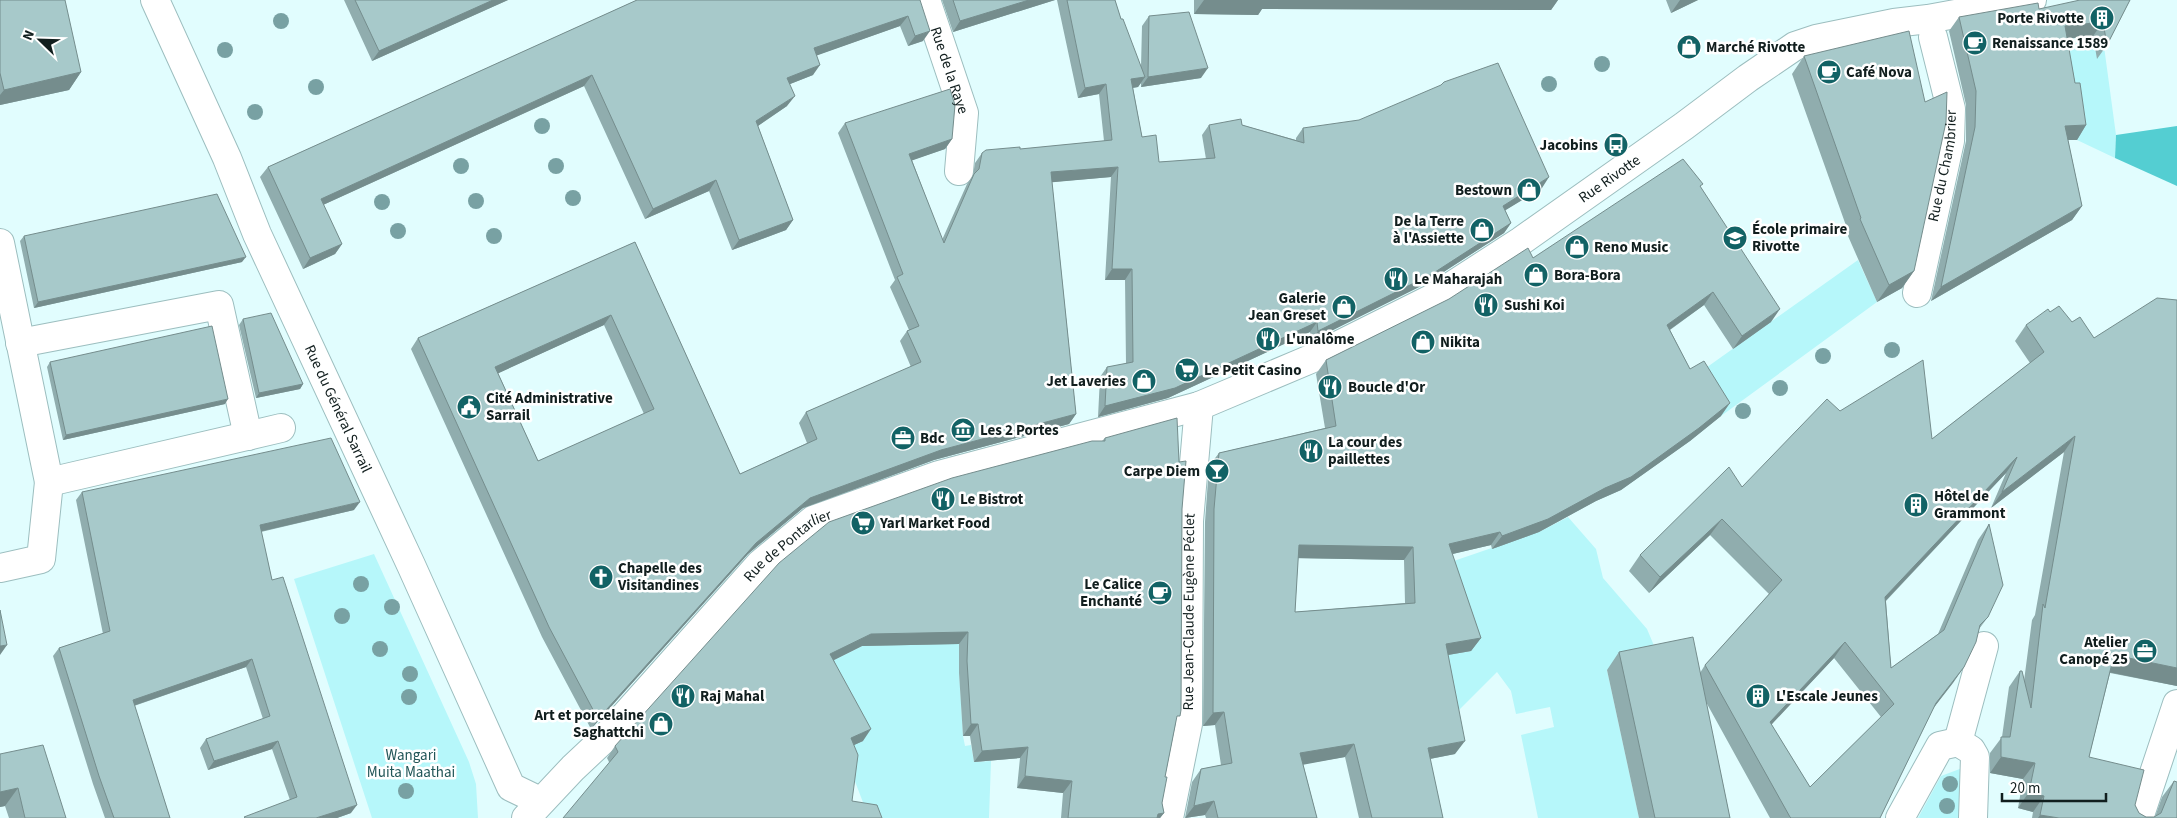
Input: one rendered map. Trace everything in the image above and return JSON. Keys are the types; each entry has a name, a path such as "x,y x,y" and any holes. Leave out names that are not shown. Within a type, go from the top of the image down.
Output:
{"street":[{"name":"Rue du Général Sarrail","path":"155,0 227,158 257,234 411,565 511,787 533,810"},
{"name":"Rue de la Raye","path":"926,0 964,113 959,171"},
{"name":"Rue Rivotte","path":"1199,406 1314,358 1432,298 1560,214 1795,46 1816,39 1894,23 1928,19 2032,0"},
{"name":"Rue du Chambrier","path":"1916,293 1950,141 1951,109 1933,37"},
{"path":"0,242 13,338 49,482 41,559 0,568"},
{"path":"13,338 219,305 248,436"},
{"name":"Rue de Pontarlier","path":"533,810 605,738 760,564 814,520 939,475 1199,406"},
{"name":"Rue Jean-Claude Eugène Péclet","path":"1169,818 1188,724 1188,521 1199,406"},
{"path":"49,482 281,428"},
{"path":"1958,742 1984,646"},
{"path":"2139,818 2177,704"},
{"path":"1900,818 1940,746 1958,742 1970,750 1975,757 1973,818"}],"green space":[{"path":"2103,39 2116,135 2115,158 2077,140 2070,97 2056,47"},
{"path":"1858,260 1877,302 1721,416 1696,375"},
{"path":"1568,517 1596,549 1603,578 1647,629 1655,648 1607,670 1639,818 1538,818 1521,735 1554,727 1550,707 1516,714 1511,691 1497,672 1457,712 1444,655 1471,651 1442,565 1541,531"},
{"name":"Wangari Muita Maathai","path":"374,554 469,762 476,784 478,818 372,818 294,579"},
{"path":"959,641 963,736 965,746 971,745 974,762 991,761 989,818 869,818 843,750 806,674 862,646"},
{"path":"1965,767 1961,818 1918,818 1941,776"}],"shaded area":[{"path":"2177,126 2177,186 2115,158 2116,135"}],"building":[{"path":"0,0 65,0 81,72 4,90 0,73"},
{"path":"355,0 493,0 379,51"},
{"path":"637,0 920,0 930,31 915,36 908,16 814,48 820,65 787,78 795,96 756,121 793,220 739,240 716,180 653,209 592,75 321,199 342,244 310,258 268,167"},
{"path":"953,0 1029,0 960,21"},
{"path":"1067,0 1115,0 1145,77 1131,79 1142,137 1156,135 1159,162 1215,158 1209,125 1241,119 1242,125 1304,143 1303,128 1359,120 1441,85 1444,82 1498,63 1549,177 1503,206 1511,223 1432,274 1318,331 1317,322 1175,388 1105,406 1107,367 1133,362 1132,269 1112,269 1118,167 1051,172 1076,414 941,450 810,498 756,543 598,719 549,627 418,338 635,242 740,474 817,439 806,412 921,362 907,331 919,326 897,277 903,274 845,123 950,89 955,105 952,139 909,154 944,243 974,174 979,169 982,153 986,150 1020,147 1020,149 1112,140 1106,84 1085,88","holes":["611,315 654,409 538,461 495,367"]},
{"path":"2080,0 2130,0 2107,45 2103,22 2065,26 2075,83 2080,83 2086,125 2065,126 2082,206 1941,287 1975,127 1976,91 1959,17 2038,3 2039,9"},
{"path":"1189,12 1208,68 1148,77 1149,16"},
{"path":"1909,31 1925,102 1947,92 1946,122 1914,271 1889,285 1860,219 1804,56"},
{"path":"1683,159 1703,184 1700,186 1780,309 1742,336 1713,292 1667,325 1690,369 1704,361 1730,403 1631,477 1605,488 1548,519 1502,536 1500,532 1449,544 1481,638 1446,644 1465,741 1428,748 1443,818 1372,818 1354,744 1300,753 1317,818 1218,818 1214,801 1194,806 1201,769 1232,763 1224,712 1213,713 1214,509 1219,453 1336,426 1326,360 1449,299 1528,248 1533,258","holes":["1299,545 1413,547 1415,603 1295,612"]},
{"path":"217,194 246,257 38,302 24,236"},
{"path":"2157,298 2177,300 2177,668 2114,655 2089,757 2144,770 2135,805 2139,813 2146,817 2154,817 2161,813 2174,781 2177,782 2177,818 2059,818 2040,815 2044,796 2029,792 2035,763 2001,757 2001,737 2010,737 2020,671 2022,671 2031,708 2043,604 2045,608 2075,436 2002,492 2017,457 1885,597 1891,668 1944,630 1989,524 2003,585 1988,617 1980,625 1976,642 1964,667 1936,703 1880,818 1791,818 1705,665 1782,580 1722,519 1660,577 1640,555 1729,467 1742,487 1827,399 1840,411 1923,360 1932,439 2044,352 2026,325 2048,309 2050,312 2059,306 2072,322 2080,317 2094,338","holes":["1845,642 1894,704 1810,787 1770,722"]},
{"path":"271,313 303,384 259,393 243,319"},
{"path":"212,326 228,399 66,435 50,362"},
{"path":"1177,418 1179,462 1186,461 1182,509 1181,710 1180,716 1177,716 1165,777 1167,777 1162,803 1164,813 1158,814 1157,818 1068,818 1072,781 1025,776 1028,747 982,751 978,724 971,724 967,661 968,632 871,634 830,654 871,729 851,738 858,755 852,801 877,805 882,818 563,818 618,752 615,746 779,563 829,522 952,478 1092,441 1105,441 1105,438"},
{"path":"331,438 360,502 260,525 272,580 283,577 357,805 316,818 244,817 297,797 278,741 214,761 206,739 270,716 252,659 133,700 170,818 114,818 59,648 110,631 82,492"},
{"path":"0,610 7,645 0,646"},
{"path":"1693,637 1730,818 1655,818 1619,652"},
{"path":"43,745 66,818 25,818 18,788 0,792 0,754"}],"place":[{"name":"Porte Rivotte","path":"2102,18"},
{"name":"Renaissance 1589","path":"1975,43"},
{"name":"Marché Rivotte","path":"1689,47"},
{"name":"Café Nova","path":"1829,72"},
{"name":"Jacobins","path":"1616,145"},
{"name":"Bestown","path":"1529,190"},
{"name":"De la Terre à l'Assiette","path":"1482,230"},
{"name":"École primaire Rivotte","path":"1735,238"},
{"name":"Reno Music","path":"1577,247"},
{"name":"Bora-Bora","path":"1536,275"},
{"name":"Le Maharajah","path":"1396,279"},
{"name":"Sushi Koi","path":"1486,305"},
{"name":"Galerie Jean Greset","path":"1344,307"},
{"name":"L'unalôme","path":"1268,339"},
{"name":"Nikita","path":"1423,342"},
{"name":"Le Petit Casino","path":"1187,370"},
{"name":"Jet Laveries","path":"1144,381"},
{"name":"Boucle d'Or","path":"1330,387"},
{"name":"Cité Administrative Sarrail","path":"469,407"},
{"name":"Les 2 Portes","path":"963,430"},
{"name":"Bdc","path":"903,438"},
{"name":"La cour des paillettes","path":"1311,451"},
{"name":"Carpe Diem","path":"1217,471"},
{"name":"Le Bistrot","path":"943,499"},
{"name":"Hôtel de Grammont","path":"1916,505"},
{"name":"Yarl Market Food","path":"863,523"},
{"name":"Chapelle des Visitandines","path":"601,577"},
{"name":"Le Calice Enchanté","path":"1160,593"},
{"name":"Atelier Canopé 25","path":"2145,651"},
{"name":"Raj Mahal","path":"683,696"},
{"name":"L'Escale Jeunes","path":"1758,696"},
{"name":"Art et porcelaine Saghattchi","path":"661,724"}]}
